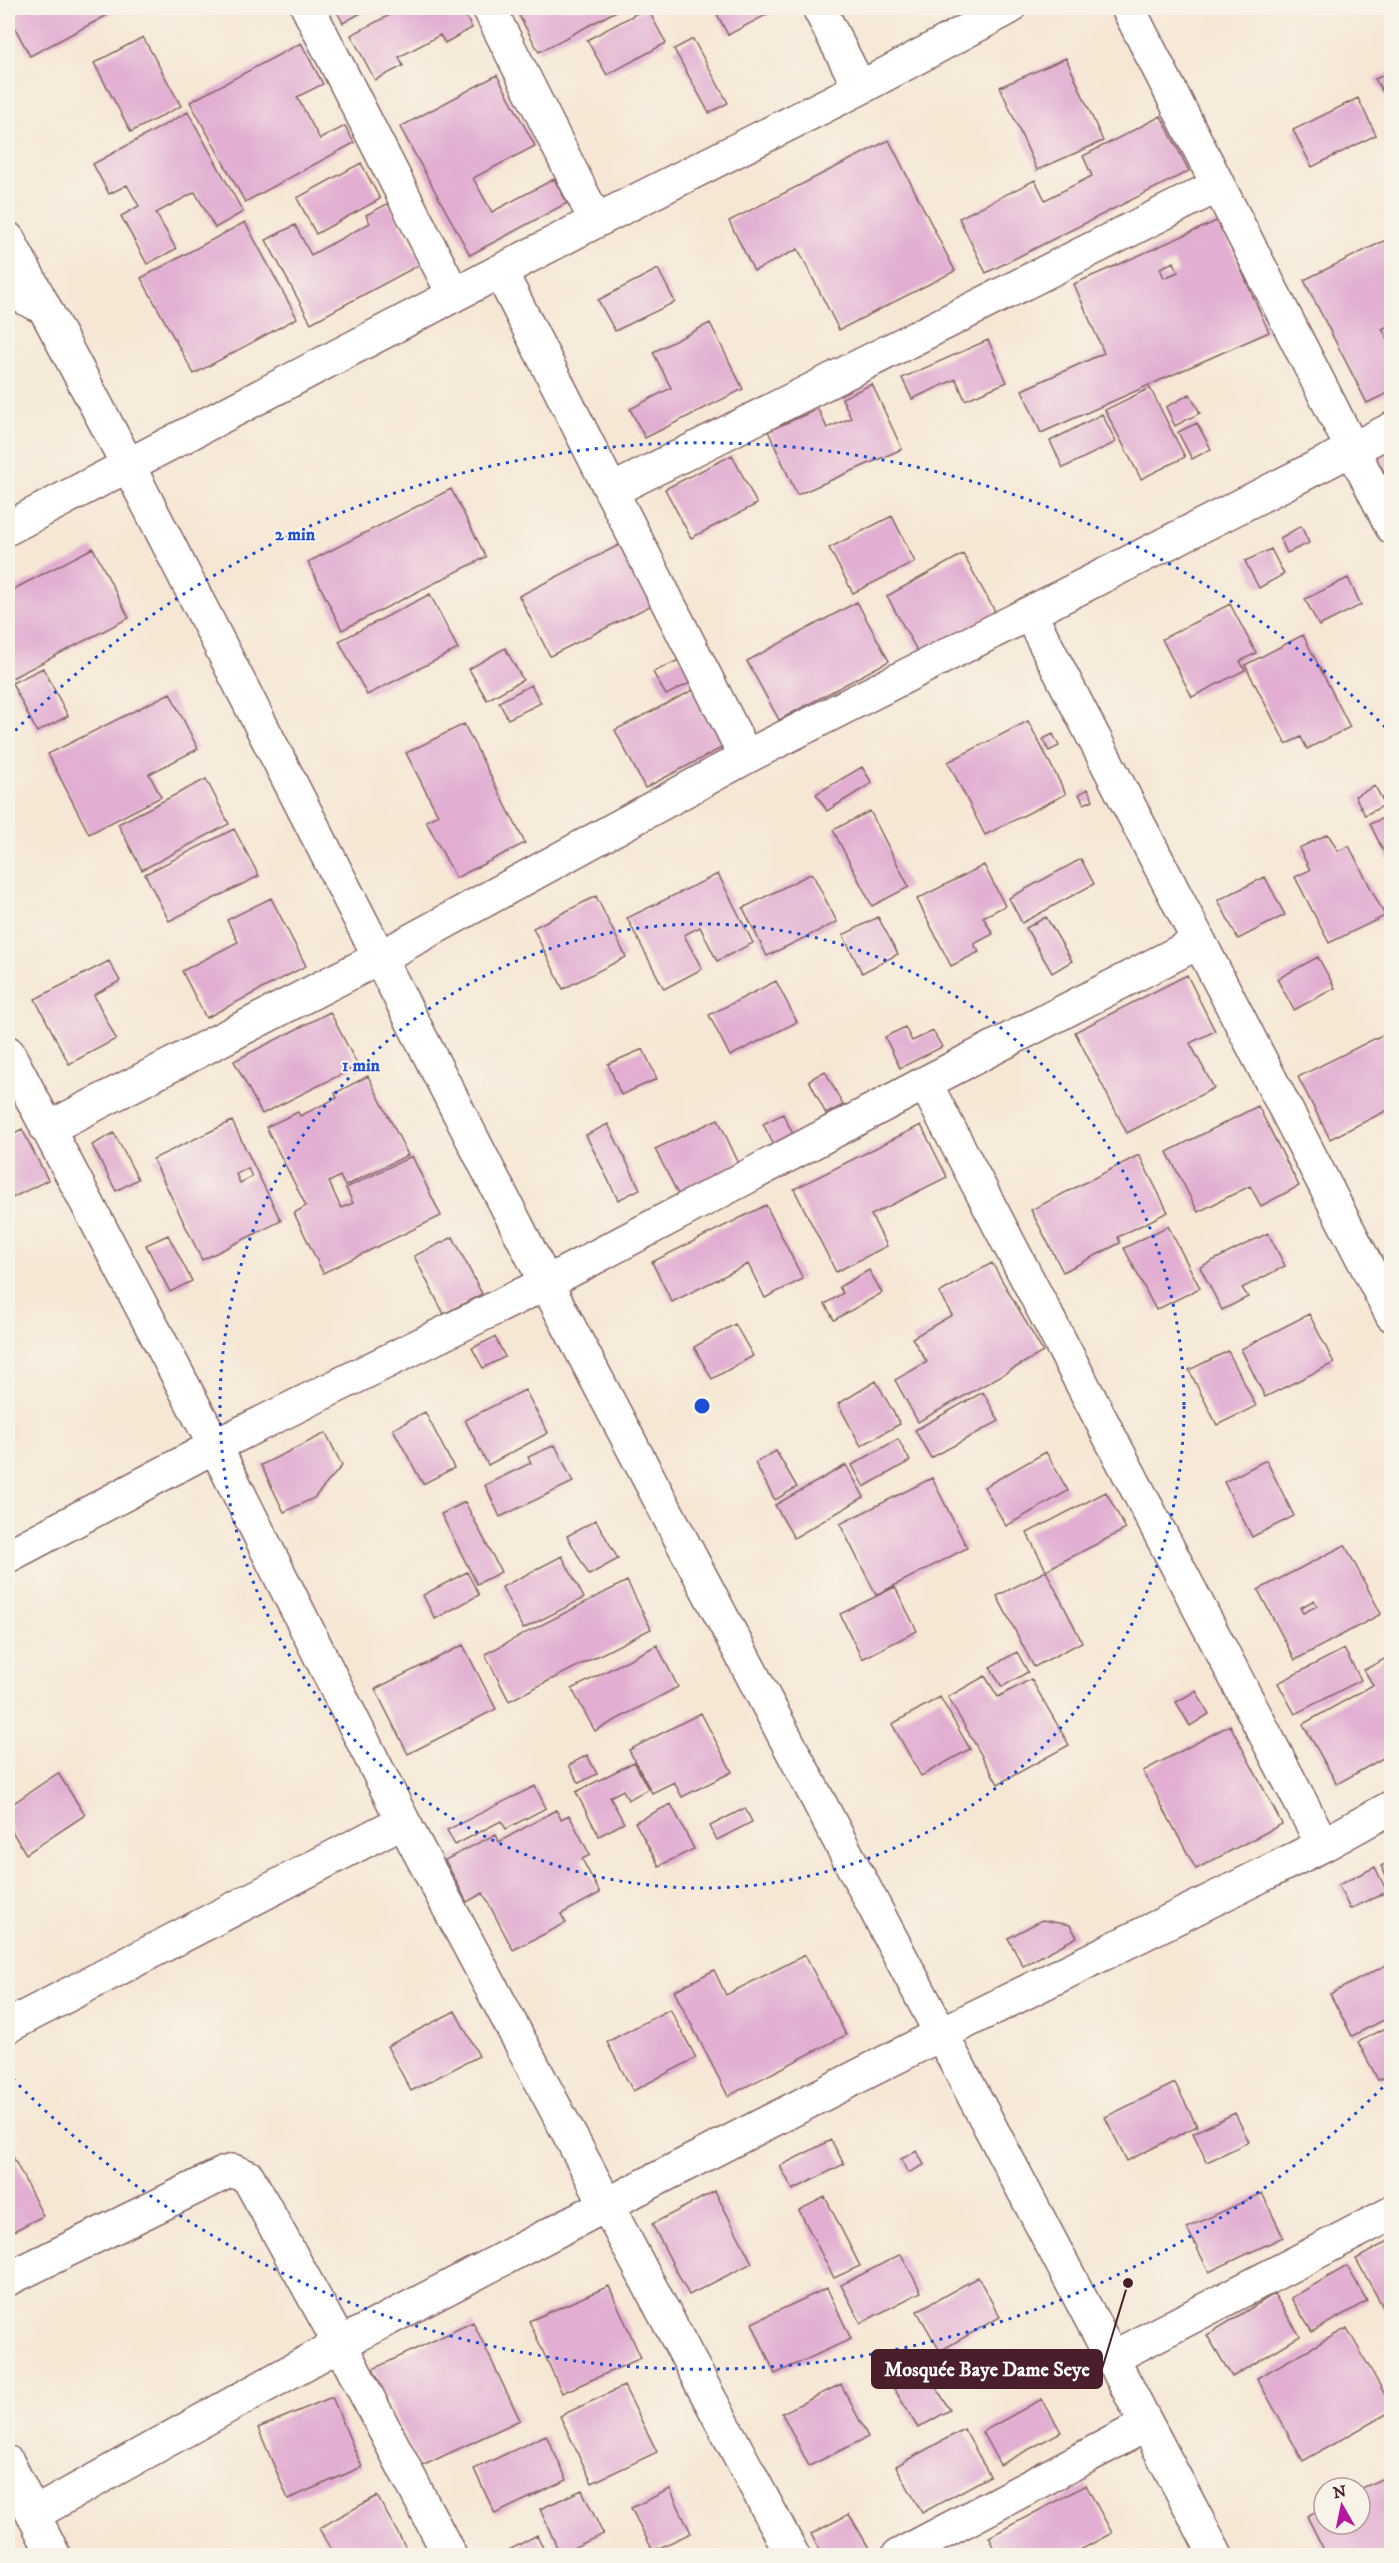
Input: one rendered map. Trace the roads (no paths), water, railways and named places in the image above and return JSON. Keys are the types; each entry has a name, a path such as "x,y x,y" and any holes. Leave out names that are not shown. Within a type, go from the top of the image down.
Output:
{"street":[{"path":"308,8 454,295"},
{"path":"489,8 596,220"},
{"path":"819,8 860,88"},
{"path":"8,528 596,220 860,88 1010,8"},
{"path":"1128,8 1392,527"},
{"path":"611,491 1219,185"},
{"path":"8,239 42,307 128,465 546,1283 1216,2556"},
{"path":"500,271 746,757"},
{"path":"8,289 42,307"},
{"path":"47,1129 381,957 746,757 1392,429"},
{"path":"1030,614 1392,1315"},
{"path":"8,1556 215,1446 546,1283 925,1083 1199,942"},
{"path":"8,1053 215,1446 403,1821 793,2556"},
{"path":"925,1083 1323,1845"},
{"path":"34,2514 340,2344 608,2204 941,2034 1323,1845 1392,1808"},
{"path":"8,2026 403,1821"},
{"path":"8,2279 225,2173 233,2171 248,2177 340,2344 450,2556"},
{"path":"1112,2358 1392,2213"},
{"path":"898,2556 1146,2425"},
{"path":"8,2463 54,2556"}],"place":[{"name":"Mosquée Baye Dame Seye","path":"1128,2283"}]}
